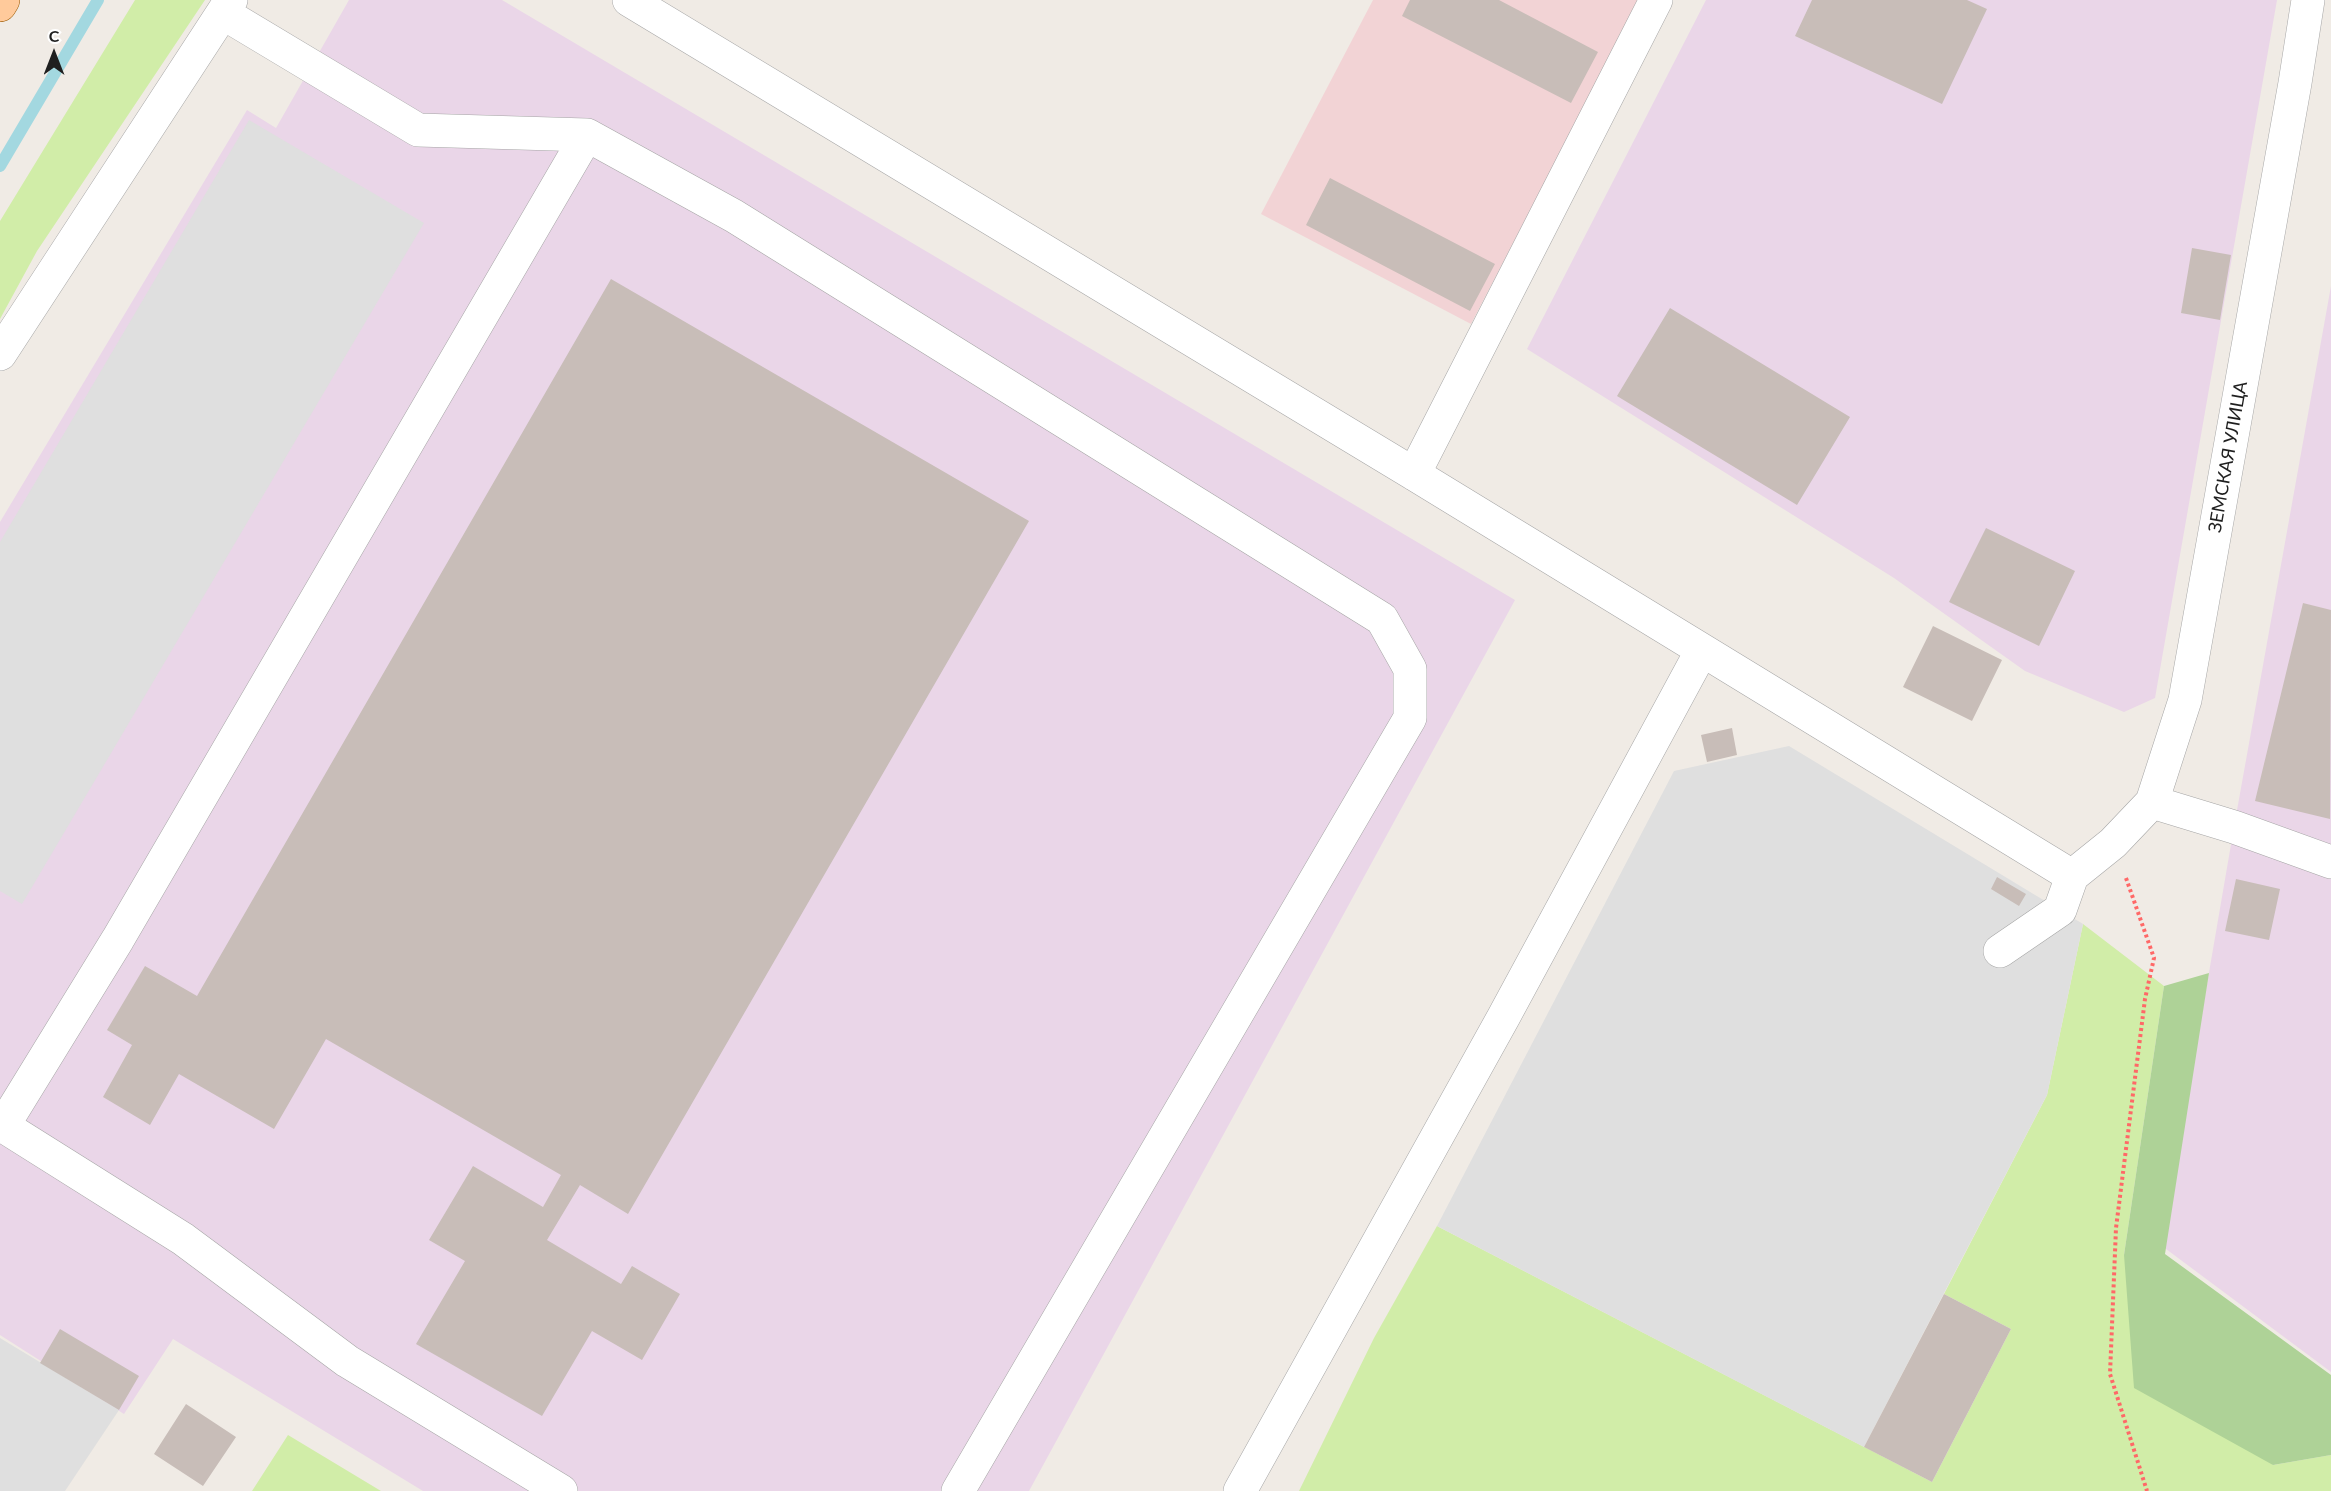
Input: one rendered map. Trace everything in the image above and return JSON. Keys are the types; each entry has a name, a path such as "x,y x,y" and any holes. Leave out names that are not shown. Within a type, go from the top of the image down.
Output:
{"main road":[{"path":"0,5 3,0"}],"street":[{"path":"629,0 1414,474 2072,876 2060,910 2000,951"},
{"path":"1414,474 1656,0"},
{"name":"ЗЕМСКАЯ УЛИЦА","path":"2072,876 2113,843 2152,802 2185,700 2308,0"},
{"path":"0,354 227,7 418,130 586,135 734,216 1382,620 1410,669 1410,718 958,1491"},
{"path":"561,1491 347,1361 183,1239 2,1125 124,929 586,135"},
{"path":"1240,1491 1503,1018 1702,650"},
{"path":"2152,802 2331,862"}],"path":[{"path":"2113,843 2154,958 2145,999 2116,1228 2110,1374 2147,1491"}],"shaded area":[{"path":"349,0 502,0 1515,600 1029,1491 423,1491 173,1339 124,1414 0,1335 0,522 247,110 276,128"},
{"path":"1373,0 1640,0 1471,324 1261,214"},
{"path":"1706,0 2277,0 2155,698 2124,712 2025,671 1894,578 1527,349"},
{"path":"249,120 424,223 22,904 0,891 0,542"},
{"path":"2331,286 2331,1372 2162,1246"},
{"path":"1789,746 2083,924 2047,1095 1864,1447 1437,1226 1674,771"},
{"path":"0,1338 119,1410 65,1491 0,1491"}],"green space":[{"path":"135,0 205,0 37,251 0,319 0,221"},
{"path":"2083,924 2164,986 2124,1255 2273,1465 2331,1455 2331,1491 1299,1491 1374,1338 1437,1226 1932,1482 2011,1329 1944,1294 2047,1095"},
{"path":"2209,973 2165,1254 2331,1375 2331,1455 2273,1465 2134,1388 2124,1255 2164,986"},
{"path":"288,1435 381,1491 252,1491"}],"building":[{"path":"1410,0 1499,0 1598,52 1571,103 1402,16"},
{"path":"1812,0 1967,0 1987,9 1942,104 1795,36"},
{"path":"1330,178 1495,264 1470,311 1306,225"},
{"path":"2192,248 2231,255 2220,320 2181,313"},
{"path":"611,279 1029,521 628,1214 580,1185 547,1240 621,1284 632,1266 680,1294 642,1360 592,1331 542,1416 416,1344 465,1261 429,1240 473,1166 543,1207 561,1175 326,1039 274,1129 179,1074 150,1125 103,1097 132,1045 107,1030 145,966 197,996"},
{"path":"1670,308 1850,417 1797,505 1617,396"},
{"path":"1986,528 2075,571 2039,646 1949,602"},
{"path":"2303,603 2331,610 2330,819 2255,801"},
{"path":"1933,626 2002,660 1972,721 1903,687"},
{"path":"1732,728 1737,755 1707,762 1701,735"},
{"path":"1997,877 2026,894 2019,906 1991,889"},
{"path":"2236,879 2280,889 2269,940 2225,931"},
{"path":"1944,1294 2011,1329 1932,1482 1864,1447"},
{"path":"60,1329 139,1376 119,1410 40,1363"},
{"path":"186,1404 236,1437 203,1486 154,1454"}],"waterway":[{"path":"0,166 98,0"}]}
